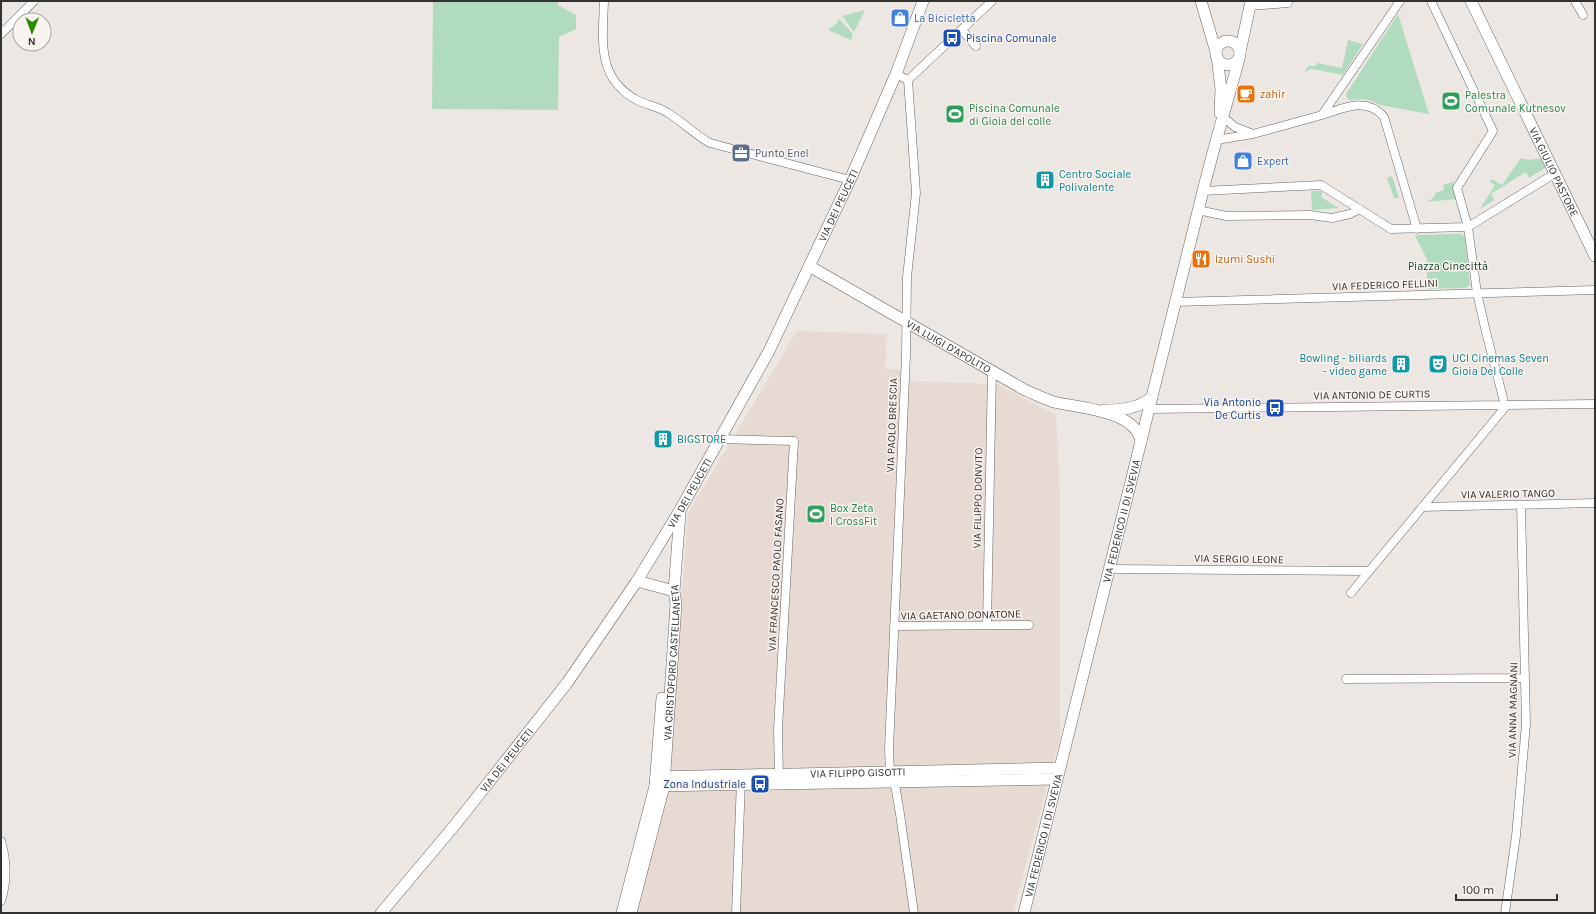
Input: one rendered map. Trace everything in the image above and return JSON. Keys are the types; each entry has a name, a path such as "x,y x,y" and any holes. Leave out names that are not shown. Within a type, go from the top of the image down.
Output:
{"main road":[{"name":"VIA DEI PEUCETI","path":"381,913 455,825 567,683 637,581 680,510 770,350 850,180 896,74 924,1"},
{"name":"VIA FEDERICO II DI SVEVIA","path":"1201,1 1208,21 1216,54 1221,89 1219,128"},
{"name":"VIA GIULIO PASTORE","path":"1471,1 1595,256"},
{"name":"VIA FEDERICO II DI SVEVIA","path":"1024,913 1198,210 1240,55 1251,4"},
{"name":"VIA FEDERICO II DI SVEVIA","path":"1208,21 1217,33 1228,42"},
{"path":"1228,42 1237,44 1240,55 1236,62 1228,64 1219,60 1216,54 1219,45 1228,42 1244,32"},
{"name":"VIA LUIGI D'APOLITO","path":"809,266 992,371 1026,390 1046,399 1095,410 1117,412 1143,404 1152,397"},
{"path":"1117,412 1136,420 1148,414"},
{"name":"VIA LUIGI D'APOLITO","path":"1117,412 1139,432 1141,441"},
{"name":"VIA CRISTOFORO CASTELLANETA","path":"632,913 660,781 670,603 674,591 680,510"},
{"path":"637,581 674,591"},
{"name":"VIA FILIPPO GISOTTI","path":"660,781 1058,774"},
{"name":"VIA CRISTOFORO CASTELLANETA","path":"622,913 660,781"}],"street":[{"path":"1,34 34,1"},
{"path":"604,1 604,60 611,77 628,95 636,100 668,112 695,134 710,143 850,180"},
{"path":"896,74 908,80 992,1"},
{"path":"1322,115 1400,1"},
{"path":"1351,592 1422,507 1505,401 1477,293 1468,227 1457,188 1493,131 1431,1"},
{"path":"1575,1 1582,15"},
{"path":"1251,4 1288,3"},
{"path":"962,30 976,46"},
{"name":"VIA PAOLO BRESCIA","path":"908,80 916,193 907,277 906,355 889,749 892,777 900,814 914,913"},
{"path":"1216,140 1253,134 1362,104 1372,107 1384,116 1417,229"},
{"path":"1223,116 1234,127 1253,134"},
{"path":"1203,191 1321,185 1391,228 1417,229 1468,227 1554,174"},
{"path":"1198,210 1226,216 1310,214 1332,218 1360,210"},
{"name":"VIA FEDERICO FELLINI","path":"1175,302 1595,290"},
{"name":"VIA FILIPPO DONVITO","path":"987,626 992,371"},
{"name":"VIA ANTONIO DE CURTIS","path":"1148,414 1505,401 1595,404"},
{"name":"VIA FRANCESCO PAOLO FASANO","path":"720,439 794,441 778,728 779,779"},
{"name":"VIA VALERIO TANGO","path":"1422,507 1595,503"},
{"name":"VIA ANNA MAGNANI","path":"1505,913 1522,783 1526,724 1522,505"},
{"name":"VIA SERGIO LEONE","path":"1109,569 1369,571"},
{"name":"VIA GAETANO DONATONE","path":"894,626 1029,625"},
{"path":"1346,679 1525,678"},
{"path":"736,913 741,780"},
{"path":"1,841 6,867 5,887 1,901"}],"shaded area":[{"path":"797,331 887,334 885,369 909,370 908,381 997,384 1056,415 1060,495 1060,737 1013,913 636,913 669,772 688,513"}],"green space":[{"path":"433,1 558,1 558,5 576,15 576,29 559,37 558,110 432,109"},
{"path":"865,10 854,32 842,16"},
{"path":"1398,14 1429,114 1380,105 1364,99 1350,100 1347,98 1346,94"},
{"path":"839,19 853,34 851,40 828,30 836,24"},
{"path":"1348,40 1363,44 1343,75 1313,69 1310,69 1304,73 1308,66 1316,66 1317,63 1342,68"},
{"path":"1521,158 1527,160 1541,159 1545,168 1529,178 1526,172 1491,194 1494,200 1480,209 1495,185 1490,182 1492,179 1502,185"},
{"path":"1392,176 1399,198 1394,198 1387,178"},
{"path":"1453,182 1457,199 1425,202 1432,199 1436,193 1444,190 1443,185"},
{"path":"1311,191 1323,192 1321,197 1339,208 1312,210"},
{"name":"Piazza Cinecittà","path":"1461,234 1465,237 1470,285 1465,288 1427,289 1427,259 1415,236"}],"place":[{"name":"La Bicicletta","path":"900,18"},
{"name":"Piscina Comunale","path":"952,38"},
{"name":"zahir","path":"1246,94"},
{"name":"Palestra Comunale Kutnesov","path":"1451,101"},
{"name":"Piscina Comunale di Gioia del colle","path":"955,114"},
{"name":"Punto Enel","path":"741,153"},
{"name":"Expert","path":"1243,161"},
{"name":"Centro Sociale Polivalente","path":"1045,180"},
{"name":"Izumi Sushi","path":"1201,259"},
{"name":"Bowling - biliards - video game","path":"1401,364"},
{"name":"UCI Cinemas Seven Gioia Del Colle","path":"1438,364"},
{"name":"Via Antonio De Curtis","path":"1275,408"},
{"name":"BIGSTORE","path":"663,439"},
{"name":"Box Zeta I CrossFit","path":"816,514"},
{"name":"Zona Industriale","path":"760,784"}]}
